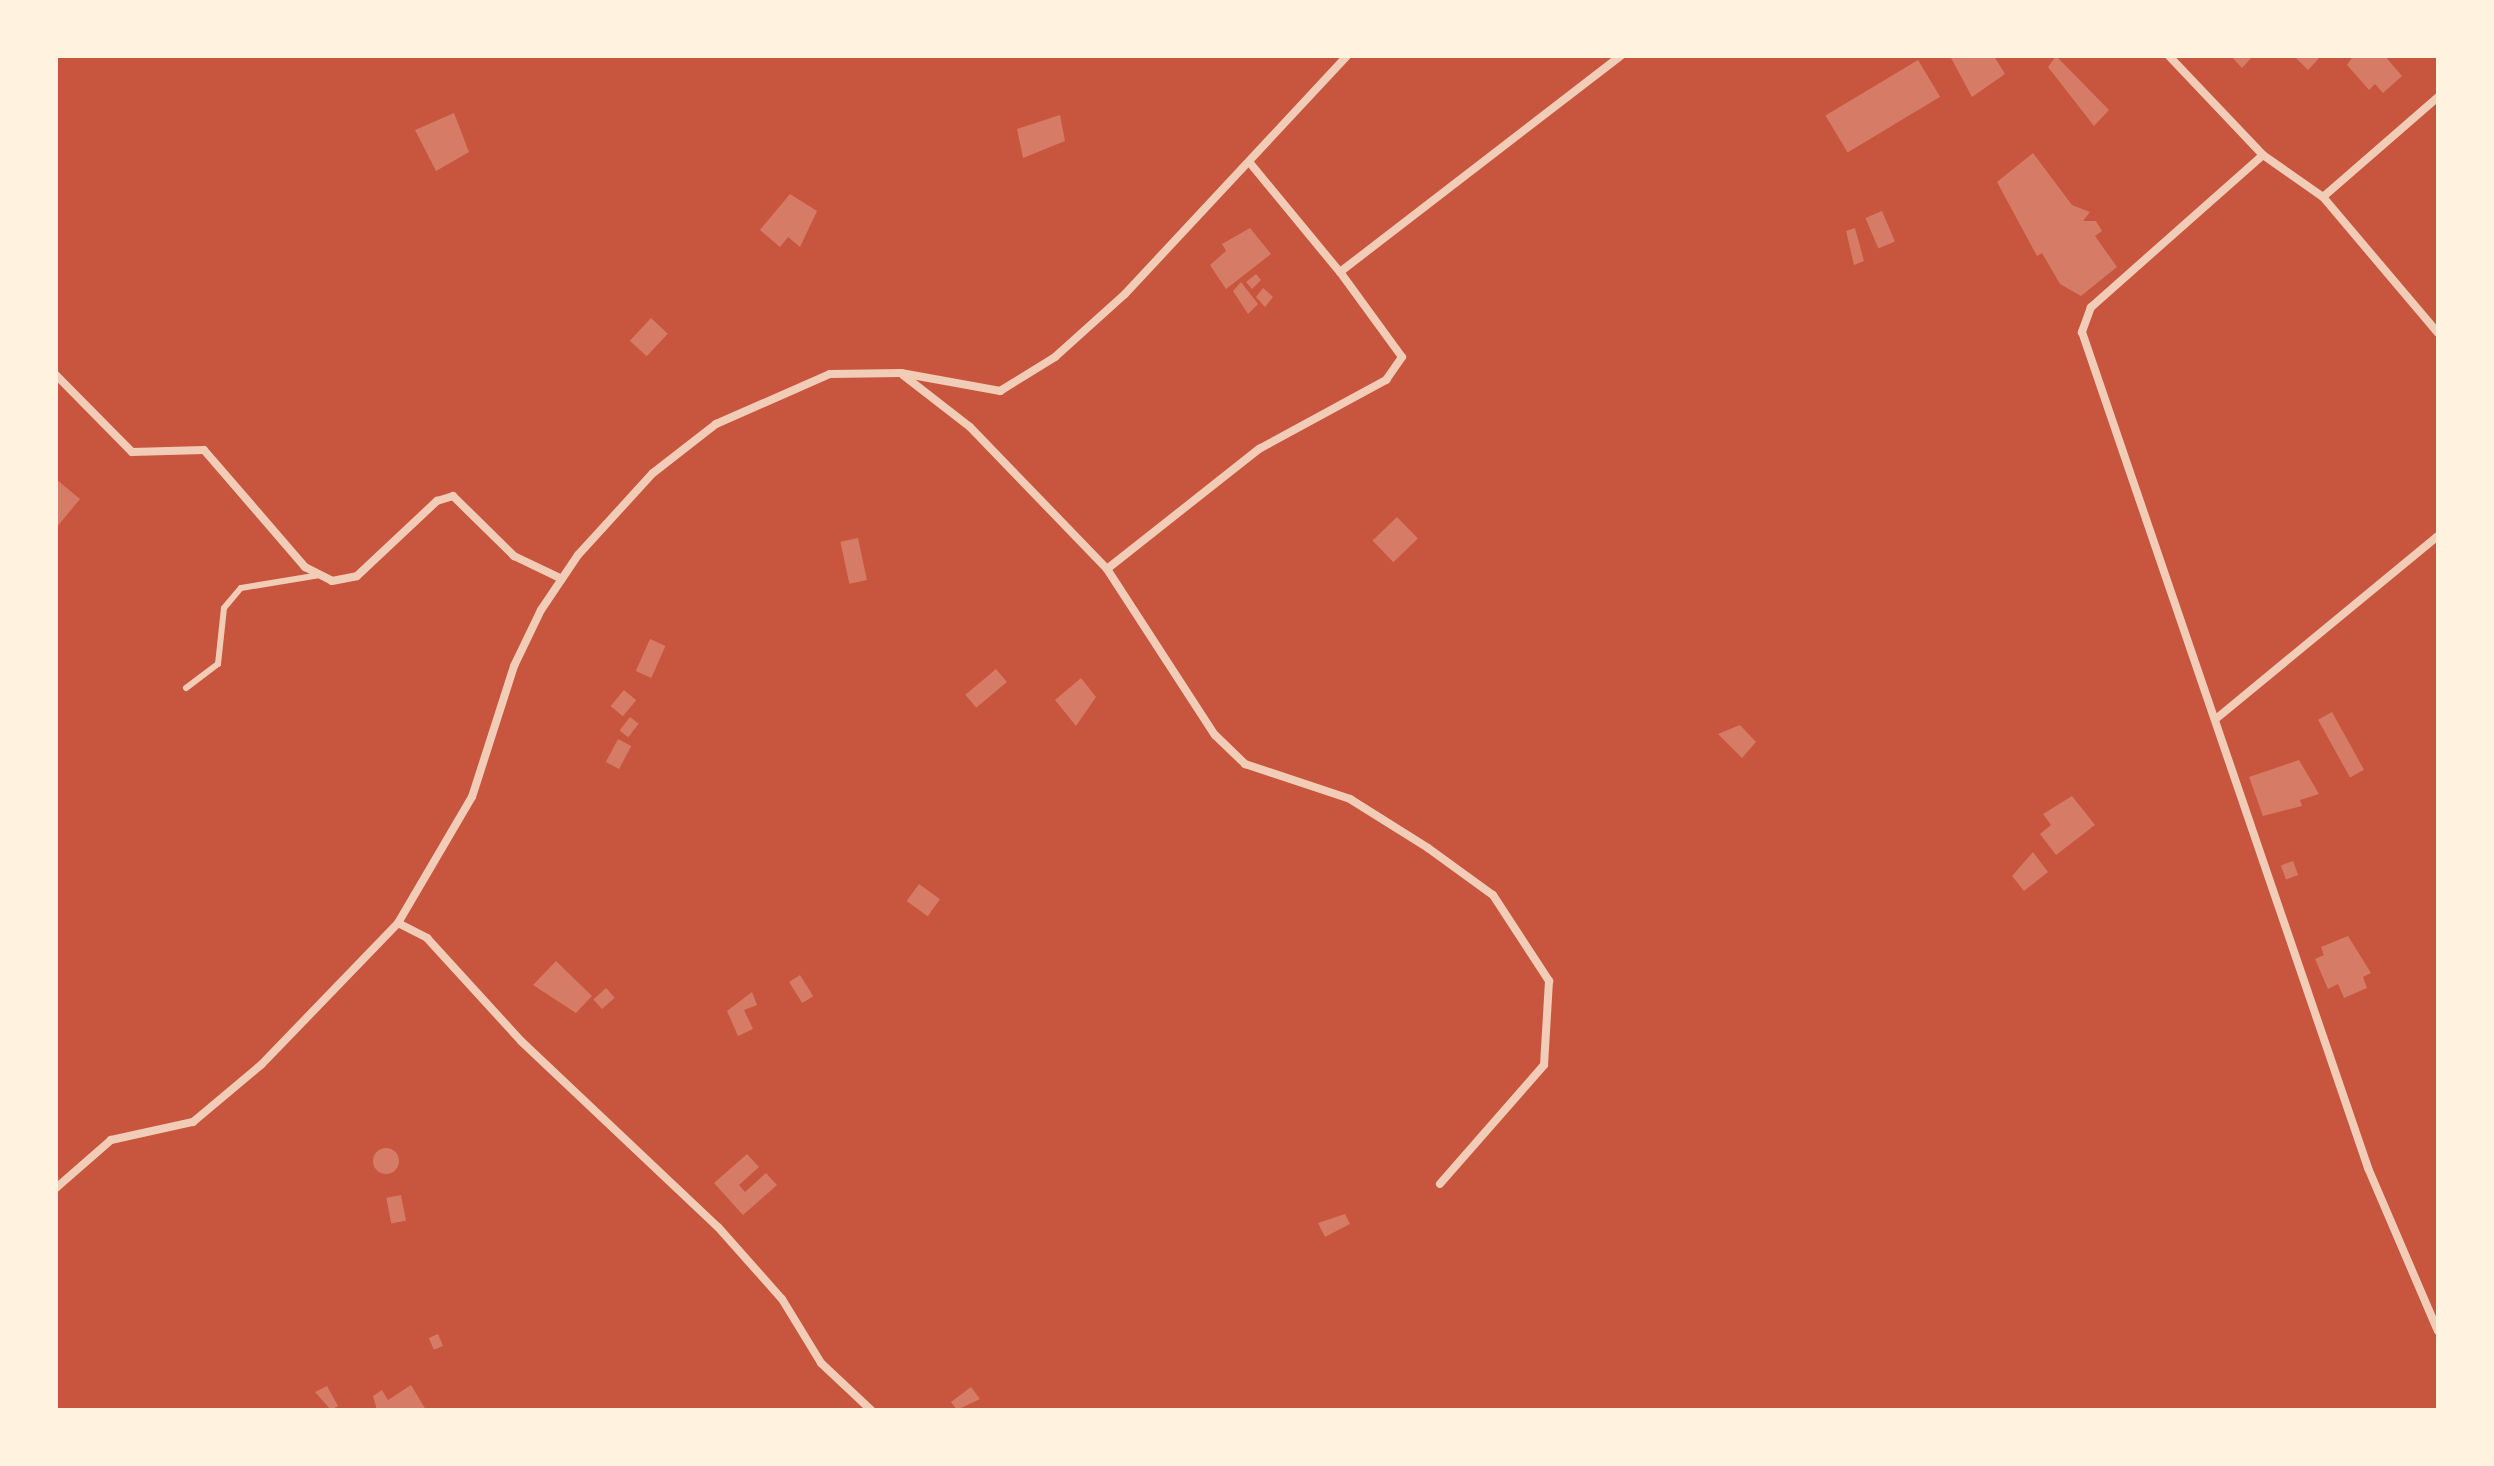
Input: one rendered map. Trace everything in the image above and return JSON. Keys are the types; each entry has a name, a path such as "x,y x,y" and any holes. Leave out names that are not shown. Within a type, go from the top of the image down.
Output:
{"street":[{"path":"56,1188 111,1140 193,1122 261,1065 398,923 472,797 514,666 562,579 653,473 716,424 830,374 901,373 1000,391 1055,357 1125,294 1347,56"},
{"path":"1340,272 1620,56"},
{"path":"2169,56 2263,155 2323,197 2438,333"},
{"path":"2323,197 2438,97"},
{"path":"2263,155 2091,307 2082,332 2217,718 2368,1168 2438,1331"},
{"path":"1107,569 1259,449 1386,380 1402,357 1340,272 1250,163"},
{"path":"901,373 970,427 1107,569 1215,735 1245,764 1350,799 1428,848 1493,895 1549,981 1544,1065 1440,1184"},
{"path":"56,375 132,452 204,450 305,567 332,581 357,576 437,501 453,496 514,556 562,579"},
{"path":"2217,718 2438,536"},
{"path":"398,923 427,938 521,1041 708,1216 782,1299 821,1363 871,1410"}],"lane":[{"path":"186,688 218,664 224,608 241,588 320,575"}],"building":[{"path":"1950,56 1994,56 2005,74 1972,97"},
{"path":"2056,56 2109,110 2094,126 2048,67"},
{"path":"2231,56 2253,56 2242,68"},
{"path":"2294,56 2321,56 2308,70"},
{"path":"2353,56 2385,56 2402,76 2383,93 2375,84 2369,90 2347,65"},
{"path":"1918,60 1940,97 1848,152 1825,116"},
{"path":"454,113 469,152 436,171 415,130"},
{"path":"1060,115 1065,141 1023,158 1017,129"},
{"path":"2033,153 2072,205 2090,212 2083,221 2096,221 2102,231 2095,236 2117,267 2081,296 2060,284 2042,253 2037,256 1997,182"},
{"path":"790,194 817,211 800,247 788,237 780,247 760,230"},
{"path":"1882,211 1895,241 1878,248 1865,218"},
{"path":"1250,228 1271,254 1226,289 1210,265 1226,251 1222,244"},
{"path":"1855,228 1864,261 1854,265 1846,231"},
{"path":"1256,274 1261,280 1252,289 1246,282"},
{"path":"1241,282 1258,304 1248,314 1233,291"},
{"path":"1263,288 1273,297 1265,307 1256,297"},
{"path":"651,318 668,334 647,356 630,341"},
{"path":"56,479 80,499 56,528"},
{"path":"1397,517 1418,539 1393,562 1373,541"},
{"path":"858,538 867,580 849,584 840,542"},
{"path":"650,639 666,646 651,678 636,671"},
{"path":"996,669 1007,682 976,708 965,695"},
{"path":"1081,678 1096,697 1076,726 1055,700"},
{"path":"624,690 636,700 623,716 611,706"},
{"path":"2332,712 2364,770 2350,777 2318,720"},
{"path":"630,717 639,724 628,737 620,730"},
{"path":"1740,725 1756,742 1742,758 1718,734"},
{"path":"618,739 631,746 619,769 606,762"},
{"path":"2299,760 2319,794 2300,800 2302,806 2263,816 2249,777"},
{"path":"2072,796 2095,825 2056,855 2040,834 2051,825 2043,814"},
{"path":"2033,852 2048,872 2024,891 2012,876"},
{"path":"2293,861 2298,875 2286,880 2281,865"},
{"path":"919,884 940,899 928,916 907,901"},
{"path":"2348,936 2371,973 2363,977 2367,988 2344,998 2338,984 2328,989 2315,959 2324,955 2321,947"},
{"path":"556,961 592,996 576,1013 533,985"},
{"path":"800,975 813,996 802,1003 789,982"},
{"path":"606,988 615,998 602,1009 593,999"},
{"path":"752,992 757,1005 744,1010 753,1029 738,1036 727,1011"},
{"path":"386,1148 395,1152 399,1161 395,1170 386,1174 377,1170 373,1161 377,1152"},
{"path":"747,1154 759,1167 739,1185 745,1192 766,1173 777,1185 743,1215 714,1183"},
{"path":"401,1195 406,1221 391,1223 386,1198"},
{"path":"1345,1214 1350,1224 1325,1237 1318,1223"},
{"path":"438,1334 443,1346 434,1350 429,1338"},
{"path":"411,1385 426,1410 377,1410 373,1396 382,1390 388,1400"},
{"path":"327,1386 338,1406 331,1410 315,1392"},
{"path":"971,1387 980,1399 957,1410 951,1402"}]}
